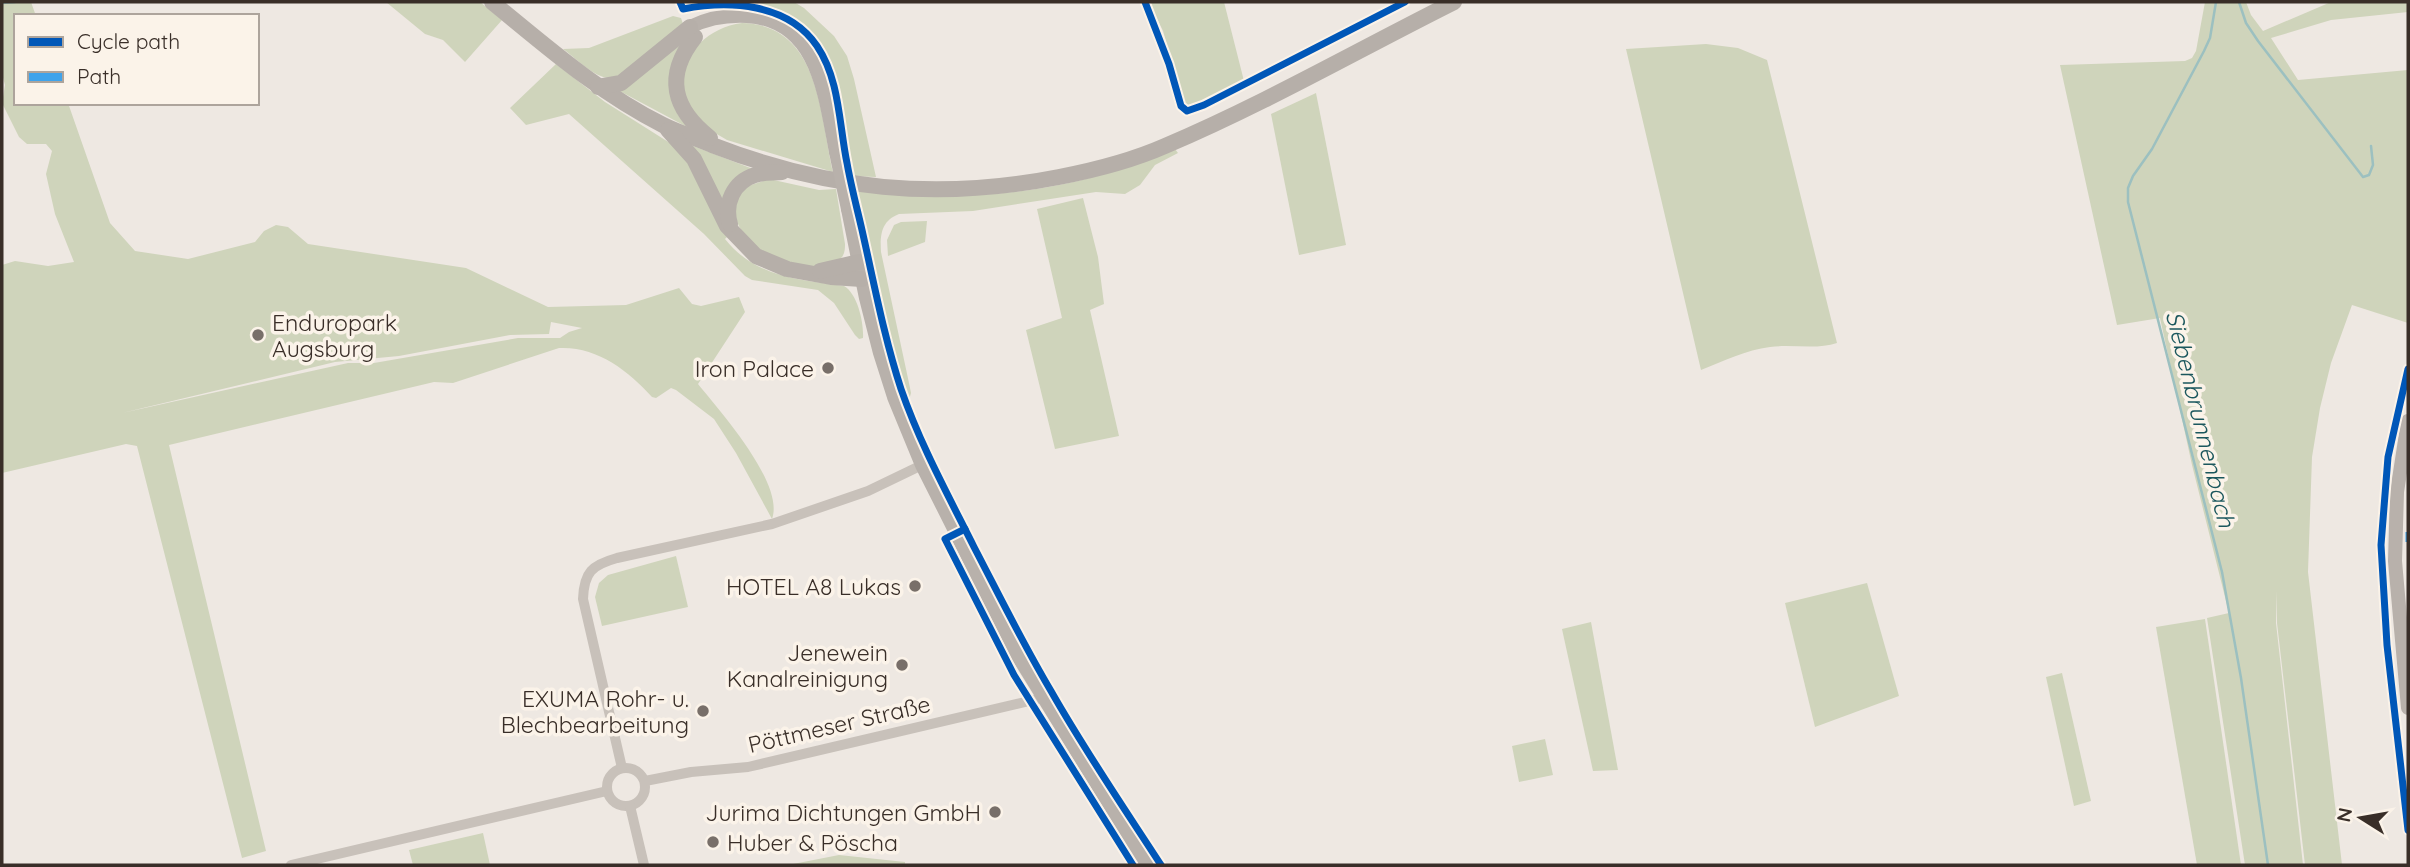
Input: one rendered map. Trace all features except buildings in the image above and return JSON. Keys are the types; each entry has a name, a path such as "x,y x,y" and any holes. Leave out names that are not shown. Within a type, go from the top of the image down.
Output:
{"main road":[{"path":"492,2 598,87 664,126 789,172 877,188 966,190 1037,181 1098,169 1164,147 1454,2"},
{"path":"598,87 621,83 692,32 726,16 752,16 773,22 794,35 803,45 816,65 823,87 866,298 889,382 922,465 1009,639 1042,698 1147,865"},
{"path":"692,32 677,79 681,108 694,125 726,150"},
{"path":"664,126 695,159 721,217 756,256 771,264 811,274 860,270"},
{"path":"733,233 728,206 739,184 753,175 789,172"},
{"path":"2408,421 2397,492 2395,561 2408,708"}],"street":[{"path":"622,768 583,600 585,581 594,568 617,558 772,524 867,491 922,465"},
{"name":"Pöttmeser Straße","path":"645,781 691,772 748,767 1042,698"},
{"path":"622,768 633,769 645,781 643,797 630,806 613,802 607,792 611,774 622,768"},
{"path":"291,865 607,792"},
{"path":"630,806 644,865"}],"green space":[{"path":"2,2 31,2 35,14 14,14 14,105 69,105 110,223 135,251 188,259 255,242 264,231 276,225 288,227 308,244 466,268 548,307 626,305 679,288 692,304 701,306 739,297 745,312 698,384 735,429 760,468 773,504 772,519 714,419 676,390 671,388 656,398 652,397 622,369 598,356 573,348 559,348 453,383 434,382 169,445 266,851 242,858 137,446 126,444 2,473 2,265 15,261 48,266 74,262 55,214 46,174 52,151 46,144 27,144 19,137 2,103 5,85 2,74","holes":["551,322 582,328 560,338 518,338 374,363 348,363 122,413 335,362 399,356 510,335 549,334"]},
{"path":"386,2 480,2 502,20 465,62 443,40 425,34"},
{"path":"739,2 794,2 834,36 847,56 854,79 876,177 852,176 837,88 828,62 815,39 797,20 772,7"},
{"path":"1149,2 1224,2 1244,81 1190,107 1185,105 1163,31"},
{"path":"2205,2 2246,2 2251,15 2263,31 2331,2 2408,2 2408,12 2331,20 2271,38 2298,80 2408,70 2408,323 2352,305 2331,363 2312,457 2308,572 2342,865 2305,865 2277,623 2276,591 2276,623 2303,865 2245,865 2207,618 2229,613 2192,465 2160,318 2117,325 2060,65 2185,61 2192,58 2196,51"},
{"path":"673,16 681,18 683,24 638,64 619,76 611,78 599,75 563,49 589,48"},
{"path":"742,23 768,28 787,39 802,56 819,100 833,172 727,140 693,114 683,83 685,68 691,55 700,43 712,34"},
{"path":"682,37 673,102 687,127 614,88"},
{"path":"1706,44 1738,48 1767,60 1837,343 1761,348 1701,370 1626,49"},
{"path":"556,64 605,102 681,150 727,237 725,239 737,252 764,269 794,279 844,286 849,290 859,310 863,338 859,339 855,335 834,303 818,290 752,280 745,276 704,234 569,114 526,125 510,108"},
{"path":"1316,93 1346,245 1299,255 1271,114"},
{"path":"688,144 753,169 723,210"},
{"path":"1175,149 1178,153 1155,165 1140,185 1125,194 1096,192 973,211 899,214 888,220 882,234 881,252 911,393 909,400 885,323 855,191 939,196 1023,191 1090,178"},
{"path":"769,179 819,190 836,189 845,244 844,254 840,259 825,265 806,266 785,262 750,241 739,225 735,208 742,188"},
{"path":"1083,198 1098,257 1104,304 1090,310 1119,436 1055,449 1026,330 1062,318 1037,209"},
{"path":"927,221 925,242 888,256 887,240 894,225 901,222"},
{"path":"676,556 688,607 602,626 595,597 599,583 608,575"},
{"path":"1867,583 1899,696 1815,727 1785,603"},
{"path":"2205,619 2241,865 2197,865 2156,627"},
{"path":"1591,622 1618,770 1593,771 1562,629"},
{"path":"2062,673 2091,801 2074,806 2046,677"},
{"path":"1545,739 1553,775 1519,782 1512,746"},
{"path":"483,833 490,865 413,865 409,850"},
{"path":"839,855 905,862 905,865 788,865"}],"waterway":[{"path":"2,3 15,2"},
{"name":"Siebenbrunnenbach","path":"2216,2 2210,38 2152,149 2133,176 2128,188 2128,202 2222,572 2241,678 2268,865"},
{"name":"Siebenbrunnenbach","path":"2239,2 2246,23 2258,41 2363,177 2369,175 2373,165 2371,146"}],"marked path":[{"path":"2408,532 2408,546"}],"cycle path":[{"path":"680,2 683,9 738,5 774,13 805,32 825,59 838,103 850,180 884,330 901,389 917,430 974,547 1041,673 1091,757 1161,865"},
{"path":"1145,2 1169,64 1181,106 1187,111 1204,105 1405,2"},
{"path":"2408,369 2388,457 2381,545 2387,645 2408,830"},
{"path":"965,529 945,539 1014,675 1133,865"}],"place":[{"name":"Enduropark Augsburg","path":"258,335"},
{"name":"Iron Palace","path":"828,368"},
{"name":"HOTEL A8 Lukas","path":"915,586"},
{"name":"Jenewein Kanalreinigung","path":"902,665"},
{"name":"EXUMA Rohr- u. Blechbearbeitung","path":"703,711"},
{"name":"Jurima Dichtungen GmbH","path":"995,812"},
{"name":"Huber & Pöscha","path":"713,842"}]}
